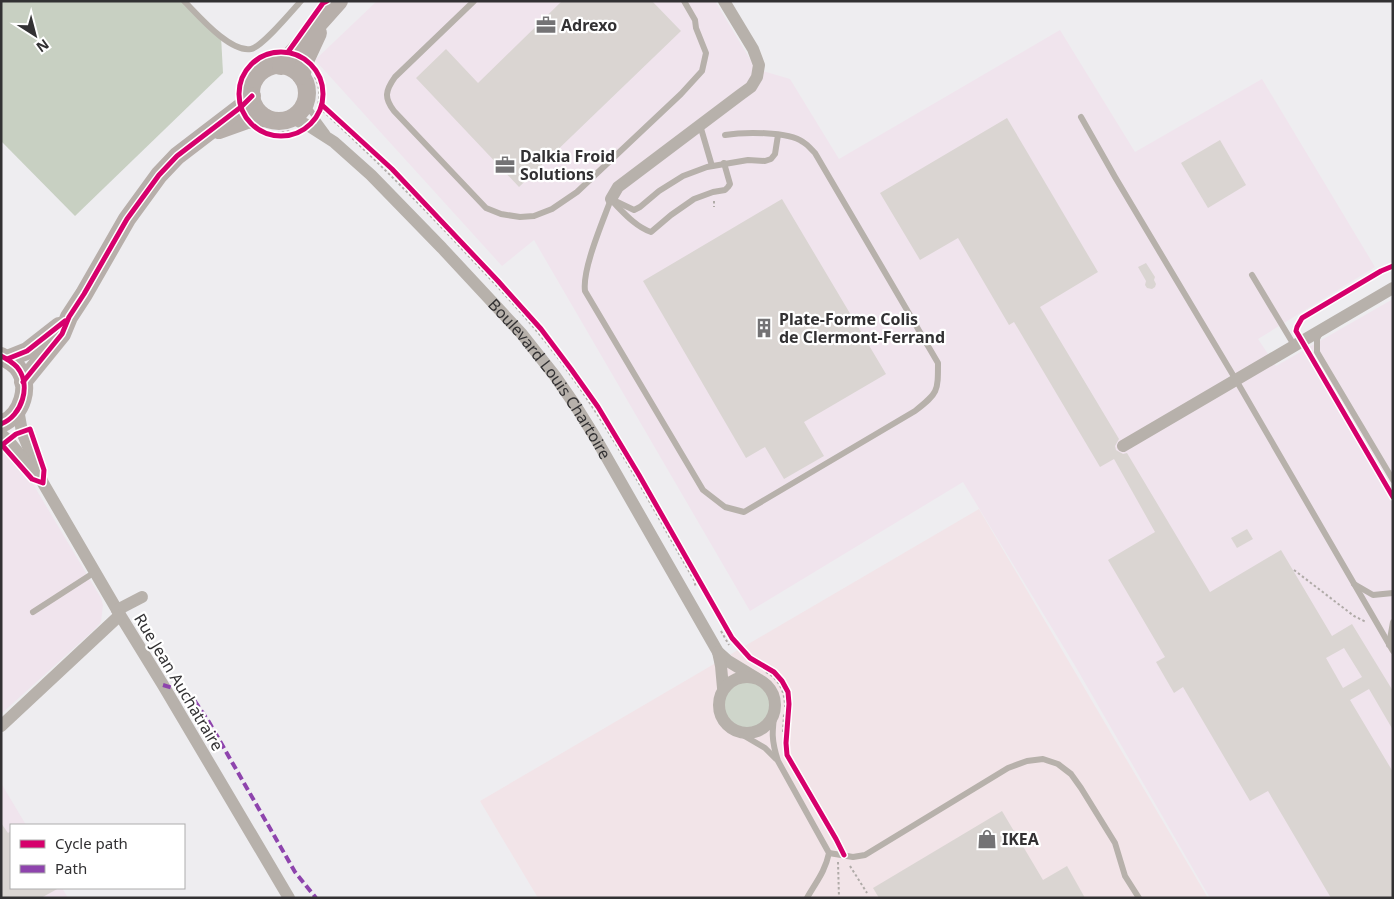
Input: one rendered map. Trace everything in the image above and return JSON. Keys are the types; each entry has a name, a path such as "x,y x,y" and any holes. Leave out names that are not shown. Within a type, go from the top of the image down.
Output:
{"main road":[{"path":"253,113 252,88 260,74 273,66 296,62 333,6"},
{"path":"23,382 62,334 69,317 127,219 159,175 177,156 200,137 253,113 275,121 309,116 307,89 296,62"},
{"path":"4,357 27,351 69,317"},
{"path":"1,424 15,415 24,395 23,382 18,368 4,357"}],"street":[{"path":"611,199 618,187 751,87 759,65 753,49 724,1"},
{"name":"Boulevard Louis Chartoire","path":"309,116 334,142 371,175 442,248 521,333 555,376 595,437 718,652"},
{"path":"1123,446 1393,288"},
{"name":"Rue Jean Auchatraire","path":"18,409 22,432 43,482 118,612 289,898"},
{"name":"Rue Jean Auchatraire","path":"1,434 43,482"},
{"path":"1,726 118,612 142,597"},
{"path":"718,652 728,661 765,683 771,690 775,700 775,709 772,717 761,729 745,733 736,731 723,721 718,706 719,697 723,688 730,682 747,676 756,678"},
{"path":"718,652 723,688"}],"lane":[{"path":"184,1 221,36 239,48 252,49 262,42 301,1"},
{"path":"474,1 395,77 388,86 387,95 389,104 394,112 486,208 501,214 520,217 534,216 552,209 577,192 681,94 702,71 706,53 696,28 695,20 684,1"},
{"path":"1081,117 1393,651"},
{"path":"700,125 712,166"},
{"path":"611,199 584,282 586,291 703,490 725,507 744,512 915,411 931,398 938,386 938,363 815,153 802,141 792,137 743,132 725,134"},
{"path":"611,199 634,210 683,176 724,163 771,159 778,135"},
{"path":"611,199 626,215 652,232 671,215 694,199 725,190 730,184 724,163"},
{"path":"1252,275 1294,345"},
{"path":"1331,323 1320,332 1317,339 1317,352 1393,480"},
{"path":"33,612 95,572"},
{"path":"1353,583 1373,594 1393,593"},
{"path":"1389,645 1393,622"},
{"path":"775,709 772,733 773,745 778,761 829,854 818,881 807,898"},
{"path":"736,731 765,748 778,761"},
{"path":"829,854 853,857 865,855 1008,768 1027,761 1043,759 1058,764 1071,774 1081,788 1115,843 1126,876 1139,898"},
{"path":"813,898 818,881"}],"path":[{"path":"276,52 288,52 296,62 318,75 323,95 299,132 288,136 276,136 238,95 240,83 245,72 253,62 264,56 276,52"},
{"path":"253,113 258,126 267,131 277,133 292,131 318,106 320,97 316,78 311,70 296,62"},
{"path":"309,116 392,169 541,329 572,369 598,408 639,475 702,586"},
{"path":"1294,570 1354,616 1366,622 1376,623"},
{"path":"727,629 732,638"},
{"path":"763,666 774,672 788,692 789,704 786,734"},
{"path":"844,855 867,893"}],"shaded area":[{"path":"1,1 184,1 221,36 223,73 75,216 1,141"},
{"path":"377,1 715,1 756,69 790,79 839,159 1060,30 1135,152 1262,79 1375,267 1258,339 1276,366 1393,299 1393,898 1210,898 1074,664 963,482 750,611 534,240 502,266 315,60"},
{"path":"1,441 24,469 101,598 103,605 101,622 95,629 1,714"},
{"path":"979,509 1208,898 538,898 480,801"},
{"path":"742,682 752,682 766,692 770,705 766,718 760,724 752,728 742,728 728,718 724,710 724,700 734,686"},
{"path":"1,783 25,824 10,824 10,889 63,889 68,898 1,898"}],"building":[{"path":"562,1 652,1 681,31 519,187 416,78 446,49 478,83"},
{"path":"1007,118 1098,272 1040,307 1119,439 1115,446 1116,450 1123,454 1127,453 1210,592 1281,550 1332,636 1352,624 1393,691 1393,730 1369,689 1350,700 1393,772 1393,898 1331,898 1268,791 1250,801 1183,687 1174,693 1156,662 1165,657 1108,560 1155,532 1114,459 1100,467 1014,322 1009,325 958,238 920,260 880,193","holes":["1344,648 1362,677 1343,688 1326,658"]},
{"path":"1220,140 1246,185 1208,208 1181,163"},
{"name":"Plate-Forme Colis de Clermont-Ferrand","path":"782,199 886,374 804,422 824,456 784,479 765,447 746,458 643,281"},
{"path":"1146,263 1155,277 1156,284 1152,289 1147,288 1145,285 1146,281 1138,267"},
{"path":"1247,529 1253,539 1237,548 1231,538"},
{"name":"IKEA","path":"1002,811 1043,880 1067,866 1085,898 879,898 873,888"},
{"path":"1,823 8,833 10,832 10,889 57,889 41,898 1,898"}],"marked path":[{"path":"163,685 183,691 194,700 209,722 295,872 316,898"}],"cycle path":[{"path":"288,52 323,3 327,1"},
{"path":"281,52 297,55 311,64 320,78 323,94 320,110 311,124 297,133 281,136 265,133 251,124 242,110 239,94 242,78 251,64 265,55 281,52"},
{"path":"23,382 62,334 69,317 127,219 159,175 177,156 241,107 252,96"},
{"path":"322,105 392,169 498,281 541,329 598,407 732,638 750,658 774,672 782,681 788,692 789,704 787,755 844,855"},
{"path":"1393,266 1381,271 1302,318 1296,331 1393,497"},
{"path":"7,359 27,351 65,321"},
{"path":"1,356 17,367 24,382 23,399 19,407 8,420 1,424"},
{"path":"30,429 44,470 43,483 32,479 2,445 16,434 30,429"}],"place":[{"name":"Adrexo","path":"546,25"},
{"name":"Dalkia Froid Solutions","path":"505,165"},
{"name":"Plate-Forme Colis de Clermont-Ferrand","path":"764,328"},
{"name":"IKEA","path":"987,839"}]}
